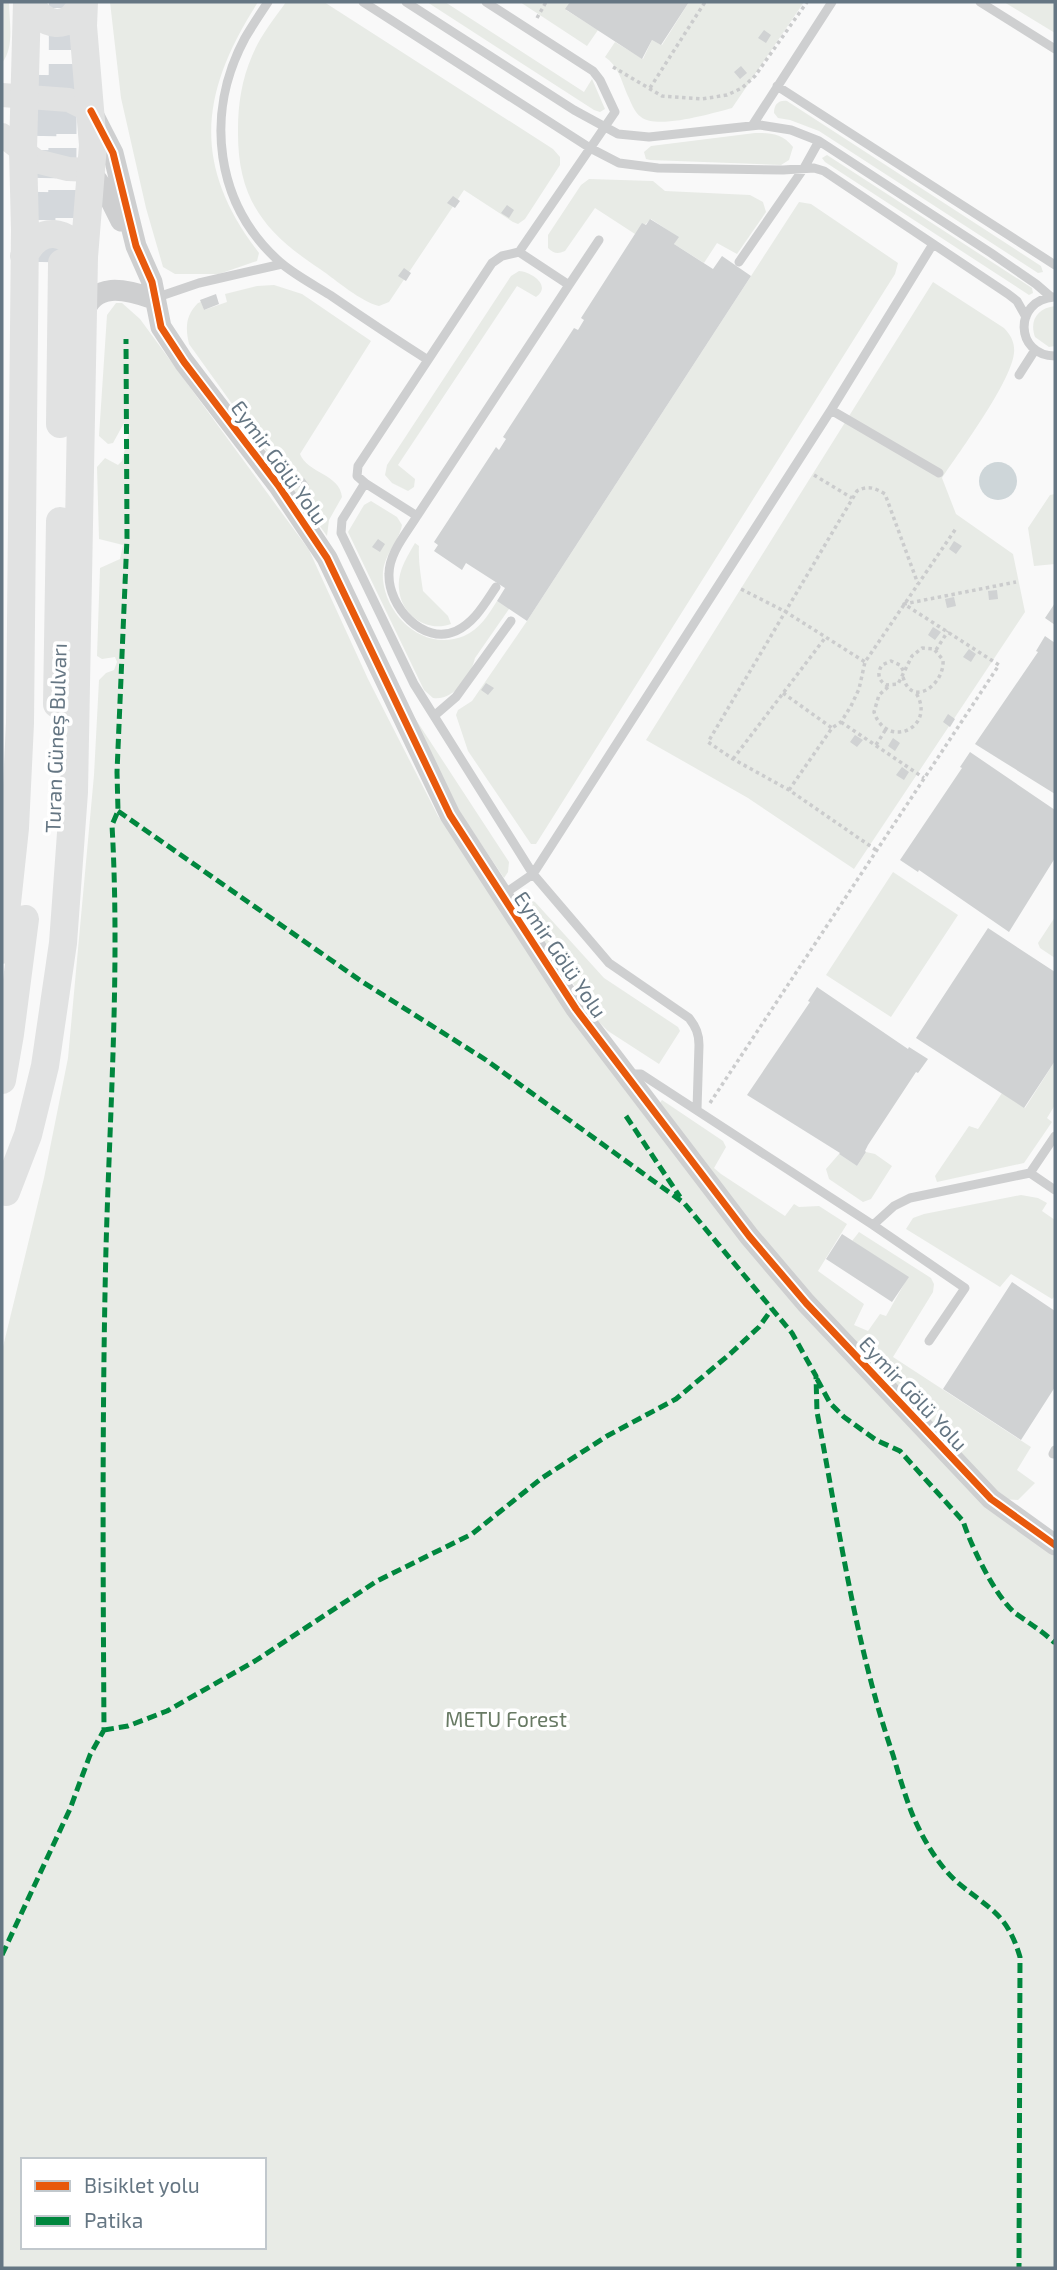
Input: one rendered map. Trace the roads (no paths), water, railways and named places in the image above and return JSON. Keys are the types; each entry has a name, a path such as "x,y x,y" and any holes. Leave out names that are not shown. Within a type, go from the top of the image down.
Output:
{"main road":[{"path":"28,2 40,18 51,23 73,17 83,2"},
{"path":"4,1201 28,1135 45,1066 65,919 75,740 82,320 53,259 12,142 13,96 28,2"},
{"path":"2,950 15,828 53,259 90,170 93,145 83,2"},
{"path":"13,96 69,100 91,111"},
{"path":"12,142 36,161 49,166 90,170"},
{"name":"Turan Güneş Bulvarı","path":"2,1080 24,923 36,736 53,259"},
{"name":"Turan Güneş Bulvarı","path":"4,1201 31,1045 50,880 55,786 53,259"}],"street":[{"name":"Eymir Gölü Yolu","path":"91,111 113,153 136,246 152,282 161,327 184,362 278,485 327,558 450,815 576,1009 749,1236 806,1303 991,1499 1055,1545"},
{"path":"90,170 116,209 134,271 154,299"},
{"path":"82,320 91,300 109,290 135,292 154,299"}],"lane":[{"path":"268,2 245,39 235,63 223,111 222,163 229,188 244,221 257,239 282,264 428,360"},
{"path":"363,2 590,148 619,163 658,168 804,168 824,171 1017,301 1026,317"},
{"path":"406,2 604,128 634,137 752,125 776,126 819,141 1053,295"},
{"path":"417,516 365,483 357,476 358,466 492,263 502,256 519,252 615,112 593,71 486,2"},
{"path":"752,125 832,2"},
{"path":"979,2 1055,49"},
{"path":"777,86 1055,265"},
{"path":"739,262 804,168 819,141"},
{"path":"496,587 474,618 454,632 433,633 414,624 405,615 393,597 389,574 394,554 417,516 599,240"},
{"path":"501,896 533,874 831,410 933,244"},
{"path":"519,252 569,285"},
{"path":"154,299 200,283 282,264"},
{"path":"1053,295 1035,303 1026,317 1025,335 1035,350 1054,357"},
{"path":"1019,375 1035,350"},
{"path":"831,410 939,473"},
{"path":"365,483 342,520 341,533 414,684 533,874 609,963 688,1018 694,1025 699,1034 700,1111"},
{"path":"434,716 456,697 511,621"},
{"path":"625,1075 641,1073 965,1288 929,1341"},
{"path":"873,1225 894,1206 910,1198 1030,1173 1055,1136"},
{"path":"1030,1173 1055,1190"}],"tunnel":[{"path":"62,260 63,2"},
{"path":"41,262 43,75"}],"park label":[{"name":"METU Forest","path":"506,1718"}]}
